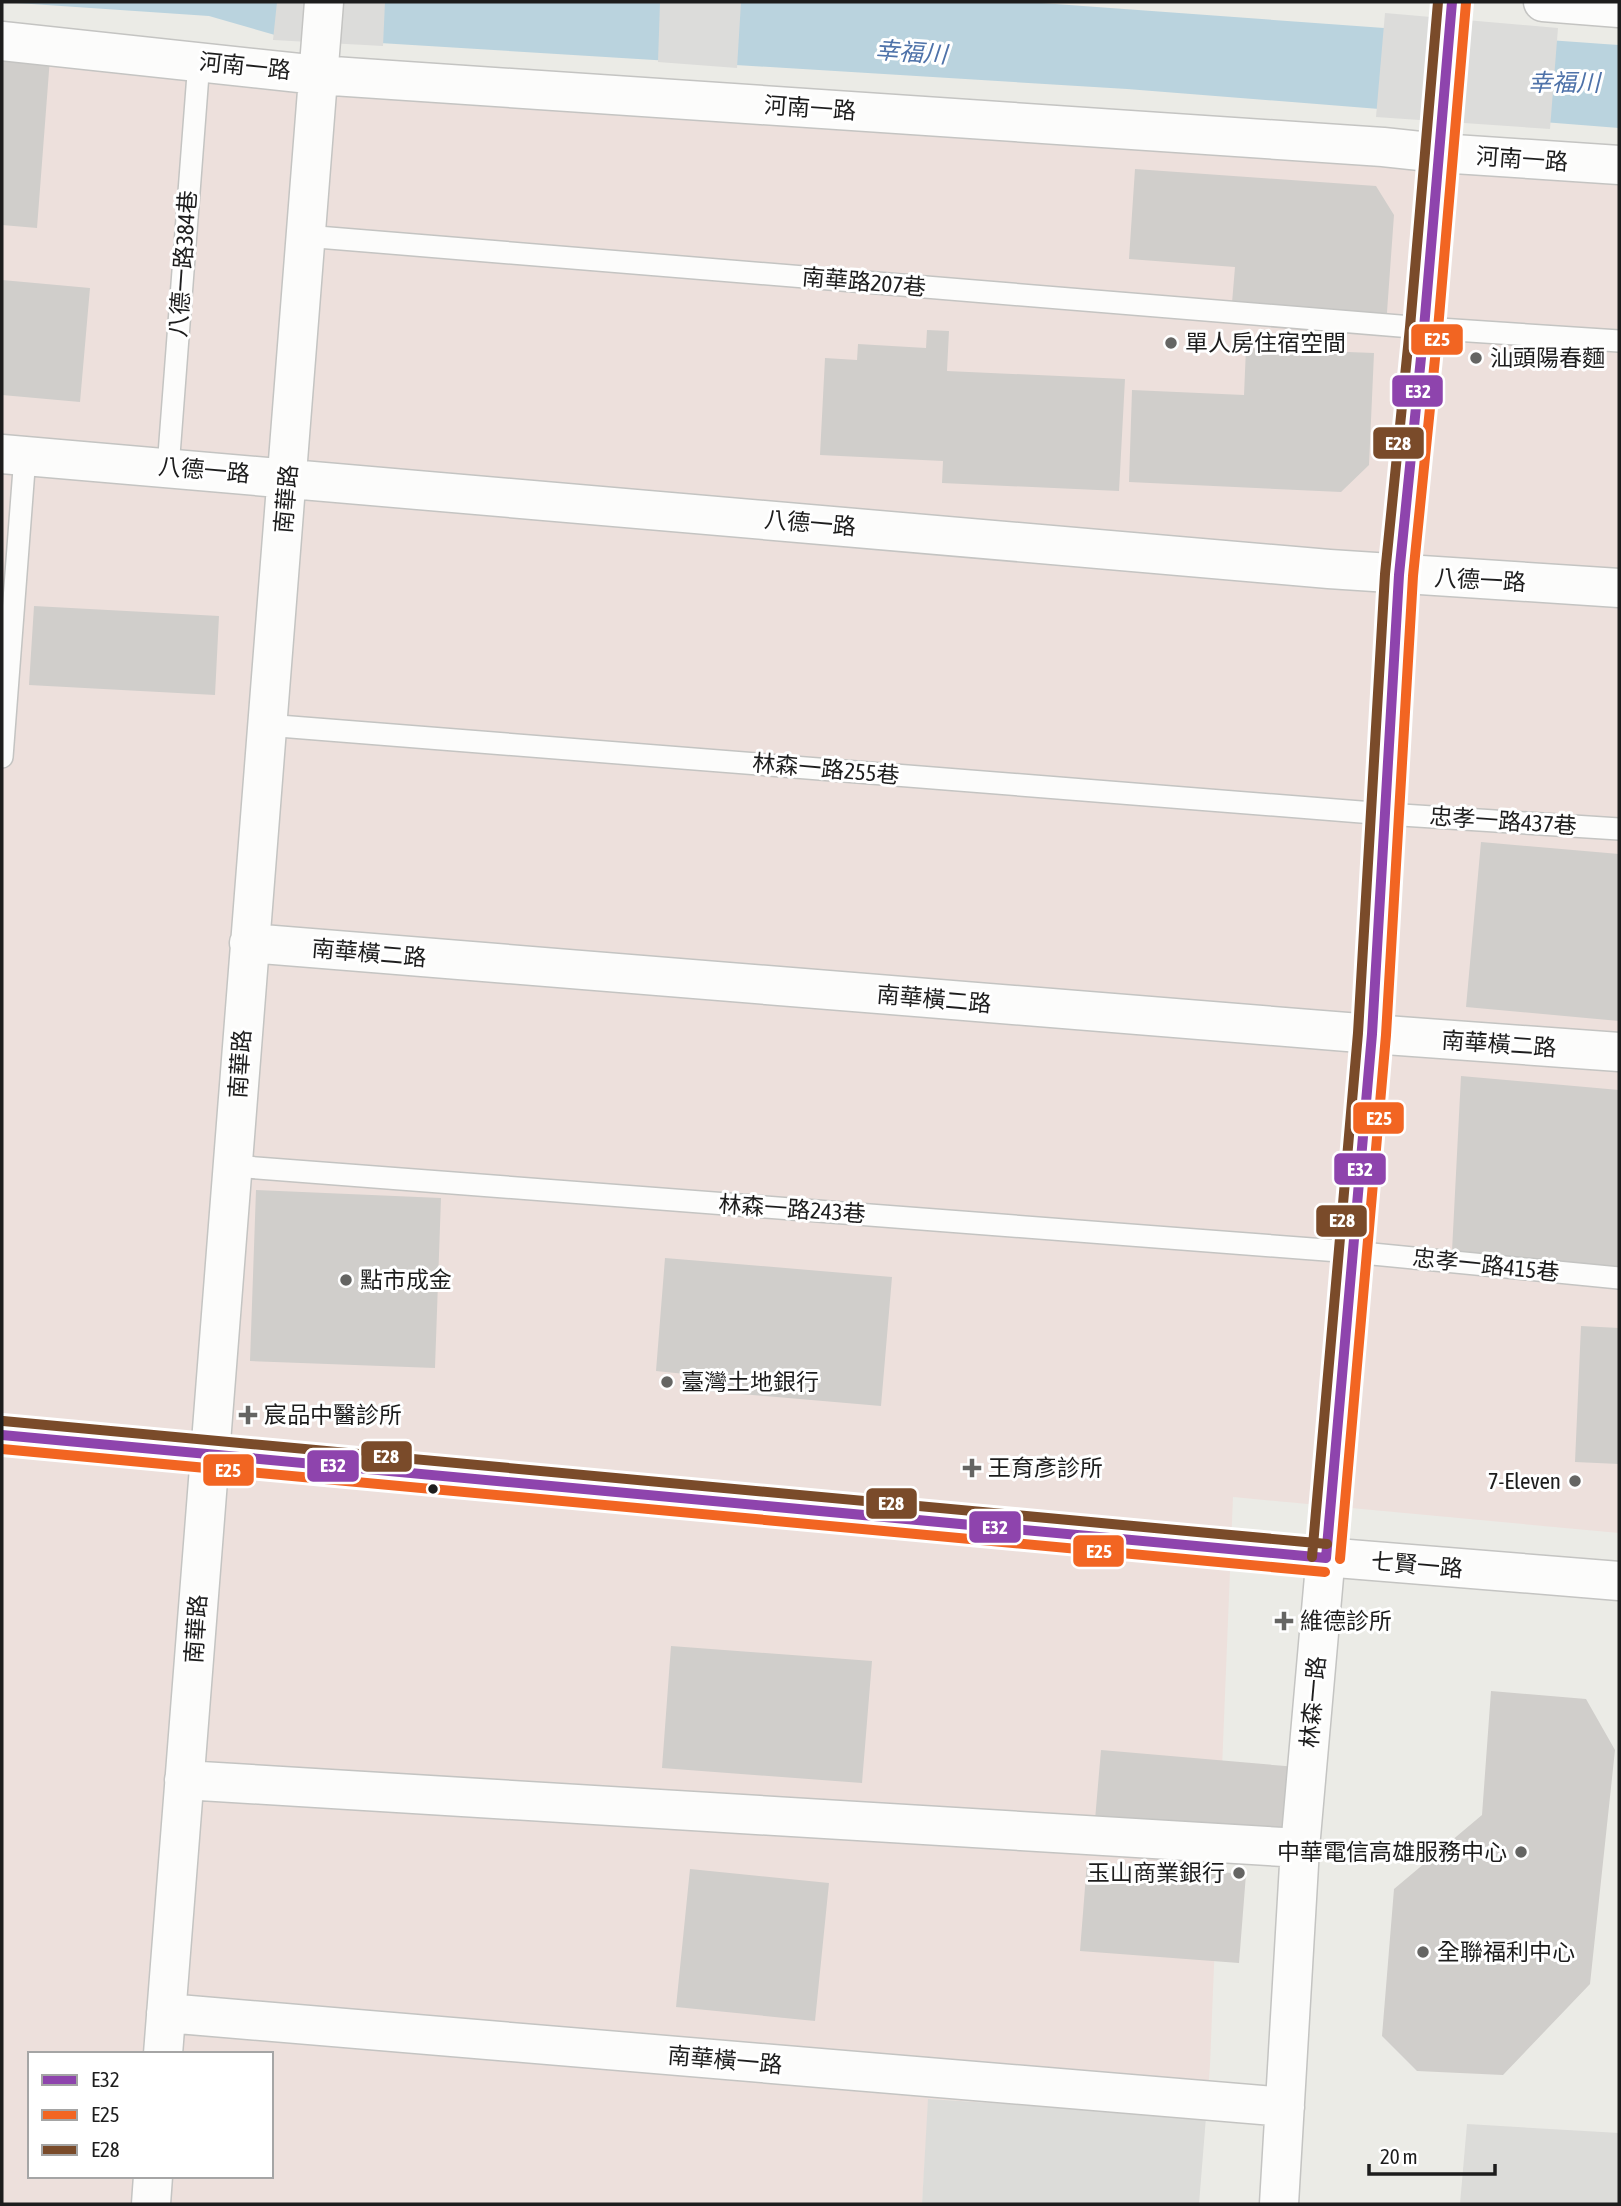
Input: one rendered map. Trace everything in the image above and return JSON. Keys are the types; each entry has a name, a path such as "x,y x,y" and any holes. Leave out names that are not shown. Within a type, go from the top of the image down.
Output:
{"street":[{"name":"南華路","path":"163,2052 324,2"},
{"name":"林森一路","path":"1279,2204 1300,1848 1372,1034 1399,575 1424,328 1452,2"},
{"path":"1543,2 1619,8"},
{"name":"河南一路","path":"2,41 318,75 1619,165"},
{"name":"八德一路","path":"13,455 1399,575 1619,588"},
{"name":"南華橫二路","path":"249,943 1619,1052"},
{"name":"七賢一路","path":"2,1436 1326,1558 1619,1581"},
{"path":"184,1780 1300,1848"},
{"name":"南華橫一路","path":"166,2013 1284,2107"},
{"path":"151,2204 153,2178"}],"lane":[{"name":"八德一路384巷","path":"168,468 199,61"},
{"name":"南華路207巷","path":"304,236 1424,328 1619,341"},
{"path":"2,757 13,455"},
{"name":"林森一路255巷","path":"266,725 1386,814"},
{"name":"忠孝一路437巷","path":"1386,814 1619,829"},
{"name":"林森一路243巷","path":"232,1166 1352,1252"},
{"name":"忠孝一路415巷","path":"1352,1252 1619,1279"}],"shaded area":[{"path":"2,44 1619,176 1619,1533 1233,1497 1206,2117 929,2099 922,2204 2,2204"},
{"path":"928,2099 1206,2117 1199,2204 922,2204"},
{"path":"1467,2124 1619,2133 1619,2204 1460,2204"}],"water":[{"name":"幸福川","path":"2,2 1028,2 1619,45 1619,128 1127,89 282,37 209,16"}],"pier":[{"path":"277,2 385,2 383,46 273,40"},
{"path":"660,2 741,2 737,68 658,62"},
{"path":"1385,13 1558,28 1550,129 1376,117"}],"building":[{"path":"2,54 50,58 37,228 2,225"},
{"path":"1135,169 1376,186 1394,215 1386,326 1231,315 1235,267 1129,259"},
{"path":"2,280 90,288 80,402 2,395"},
{"path":"927,330 949,331 947,371 1125,379 1119,491 942,483 943,461 820,455 825,358 857,360 858,344 926,348"},
{"path":"1246,348 1374,353 1369,465 1341,492 1129,482 1132,390 1244,395"},
{"path":"34,606 219,616 215,695 29,685"},
{"path":"1481,842 1619,854 1619,1021 1466,1007"},
{"path":"1461,1076 1619,1090 1619,1270 1452,1251"},
{"name":"點市成金","path":"256,1190 441,1198 435,1368 250,1361"},
{"path":"665,1258 892,1277 881,1406 684,1389 685,1374 656,1371"},
{"path":"1581,1326 1619,1328 1619,1464 1575,1462"},
{"path":"671,1646 872,1661 862,1783 662,1768"},
{"name":"中華電信高雄服務中心","path":"1491,1691 1586,1699 1615,1750 1590,1984 1503,2075 1417,2071 1382,2036 1394,1889 1482,1815"},
{"path":"1101,1750 1297,1767 1291,1836 1095,1820"},
{"path":"1087,1862 1246,1874 1239,1963 1080,1951"},
{"path":"690,1869 829,1883 815,2021 676,2007"}],"transit line":[{"name":"E28","path":"1312,1557 1358,1033 1385,574 1410,327 1438,2"},
{"name":"E32","path":"1326,1558 1372,1034 1399,575 1424,328 1452,2"},
{"name":"E25","path":"1340,1559 1386,1035 1413,576 1438,329 1466,3"},
{"name":"E28","path":"3,1421 1327,1544"},
{"name":"E32","path":"2,1435 1326,1558"},
{"name":"E25","path":"2,1449 1325,1572"}],"place":[{"name":"單人房住宿空間","path":"1171,343"},
{"name":"汕頭陽春麵","path":"1476,358"},
{"name":"點市成金","path":"346,1280"},
{"name":"臺灣土地銀行","path":"667,1382"},
{"name":"宸品中醫診所","path":"248,1415"},
{"name":"王育彥診所","path":"972,1468"},
{"name":"7-Eleven","path":"1575,1481"},
{"name":"維德診所","path":"1284,1621"},
{"name":"中華電信高雄服務中心","path":"1521,1852"},
{"name":"玉山商業銀行","path":"1239,1873"},
{"name":"全聯福利中心","path":"1423,1952"}]}
